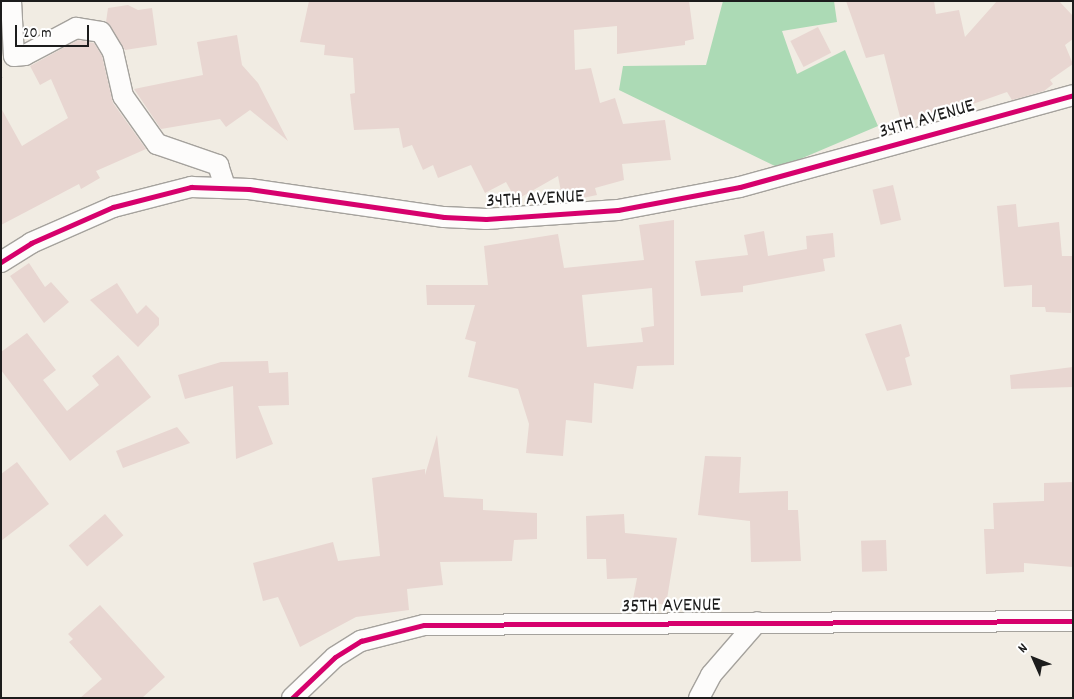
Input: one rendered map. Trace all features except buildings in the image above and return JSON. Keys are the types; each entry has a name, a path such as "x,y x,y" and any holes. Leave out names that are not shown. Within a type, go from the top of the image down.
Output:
{"street":[{"path":"11,1 14,56 25,55 76,28 102,32 113,52 123,96 156,144 214,162 222,170 225,187"},
{"name":"34TH AVENUE","path":"1,262 38,239 113,207 191,187 225,187 444,217 504,218 618,210 740,187 1073,95"},
{"name":"35TH AVENUE","path":"292,698 336,657 362,642 424,625 1073,621"},
{"path":"698,698 711,675 757,622"}],"green space":[{"path":"723,1 834,1 837,22 782,31 797,74 845,50 878,126 779,168 619,90 623,66 706,65"}],"cycle path":[{"path":"1,262 31,243 113,207 191,187 249,189 444,217 486,219 618,210 740,187 1073,95"},
{"path":"292,698 335,657 361,641 424,625 1073,621"}]}
